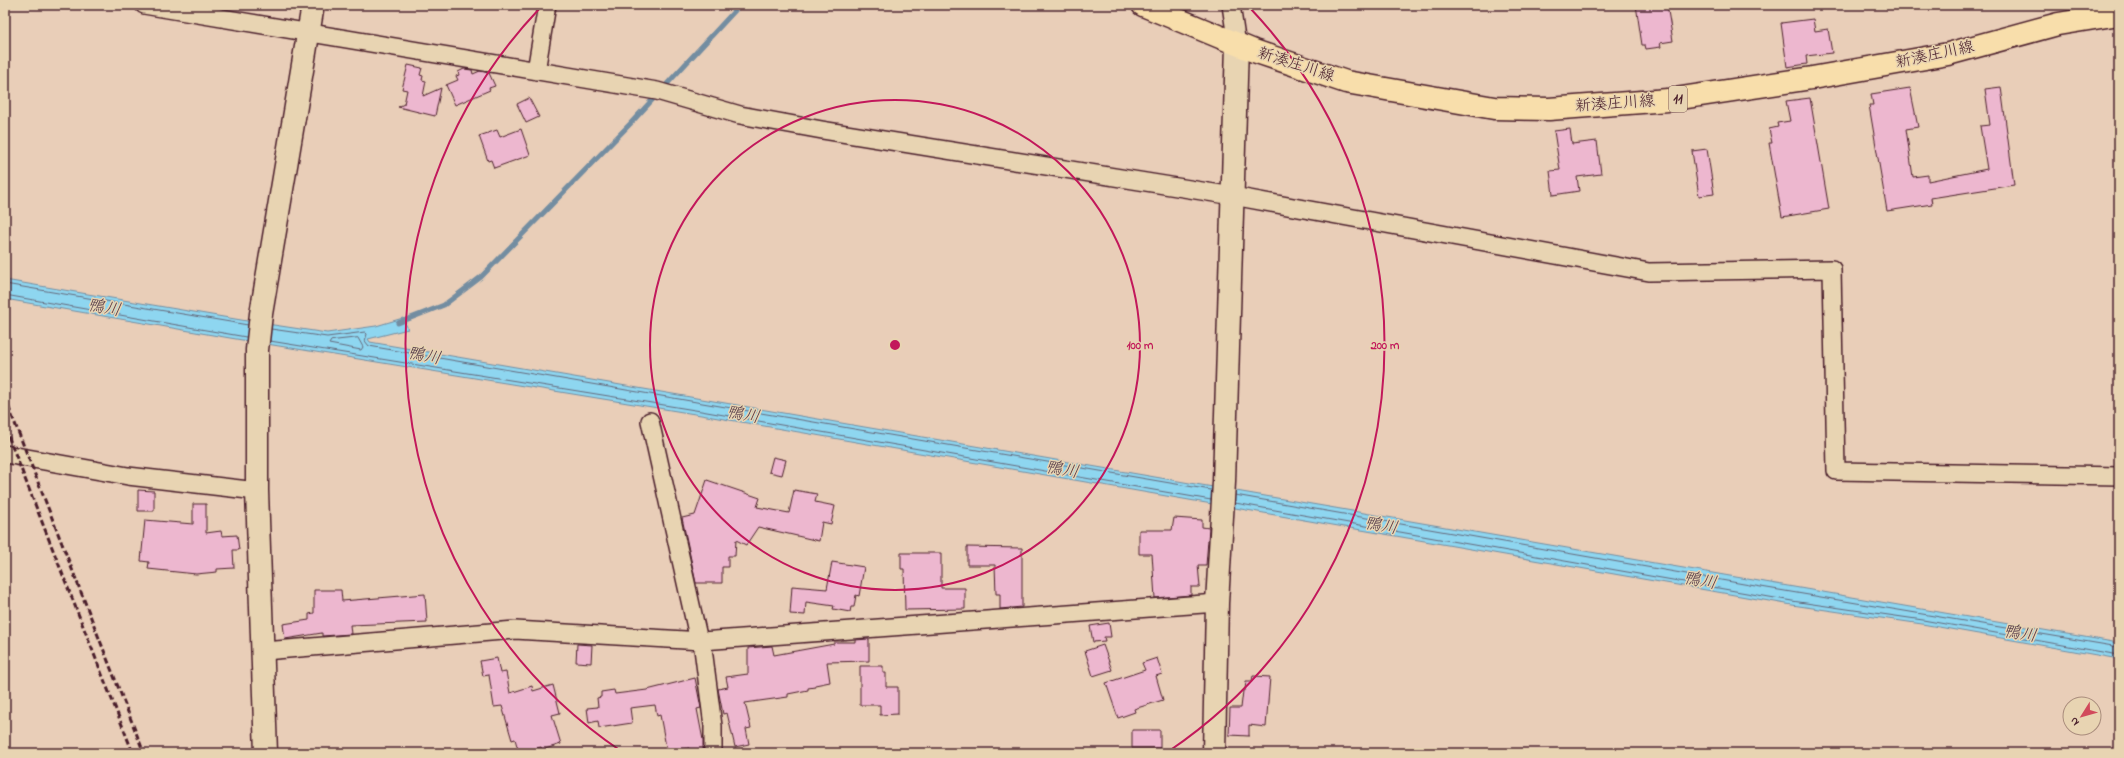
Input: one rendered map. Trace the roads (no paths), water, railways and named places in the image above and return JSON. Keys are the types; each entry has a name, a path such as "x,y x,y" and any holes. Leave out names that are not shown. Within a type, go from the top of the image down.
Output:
{"main road":[{"name":"新湊庄川線","path":"1143,5 1237,45 1346,82 1494,108 1549,109 1668,100 1812,78 1948,54 2058,24 2119,14"}],"street":[{"path":"144,5 657,91 740,115 822,130 1233,196 1649,272 1832,269 1836,471 2119,476"},
{"path":"266,753 264,651 257,491 257,350 261,314 313,5"},
{"path":"536,71 547,5"},
{"path":"1214,753 1237,45 1231,5"},
{"path":"650,421 700,641 713,726 712,753"},
{"path":"5,454 128,476 257,491"},
{"path":"264,651 515,630 700,641 1218,603"}],"water":[{"name":"鴨川","path":"5,280 327,333 376,326 403,318 408,329 368,339 370,342 2119,643 2119,659 1922,624 1792,605 701,415 230,338 5,299"}],"waterway":[{"path":"398,323 444,305 481,277 630,124 740,5"}],"railway":[{"path":"5,398 144,753"},
{"path":"5,428 133,753"}]}
